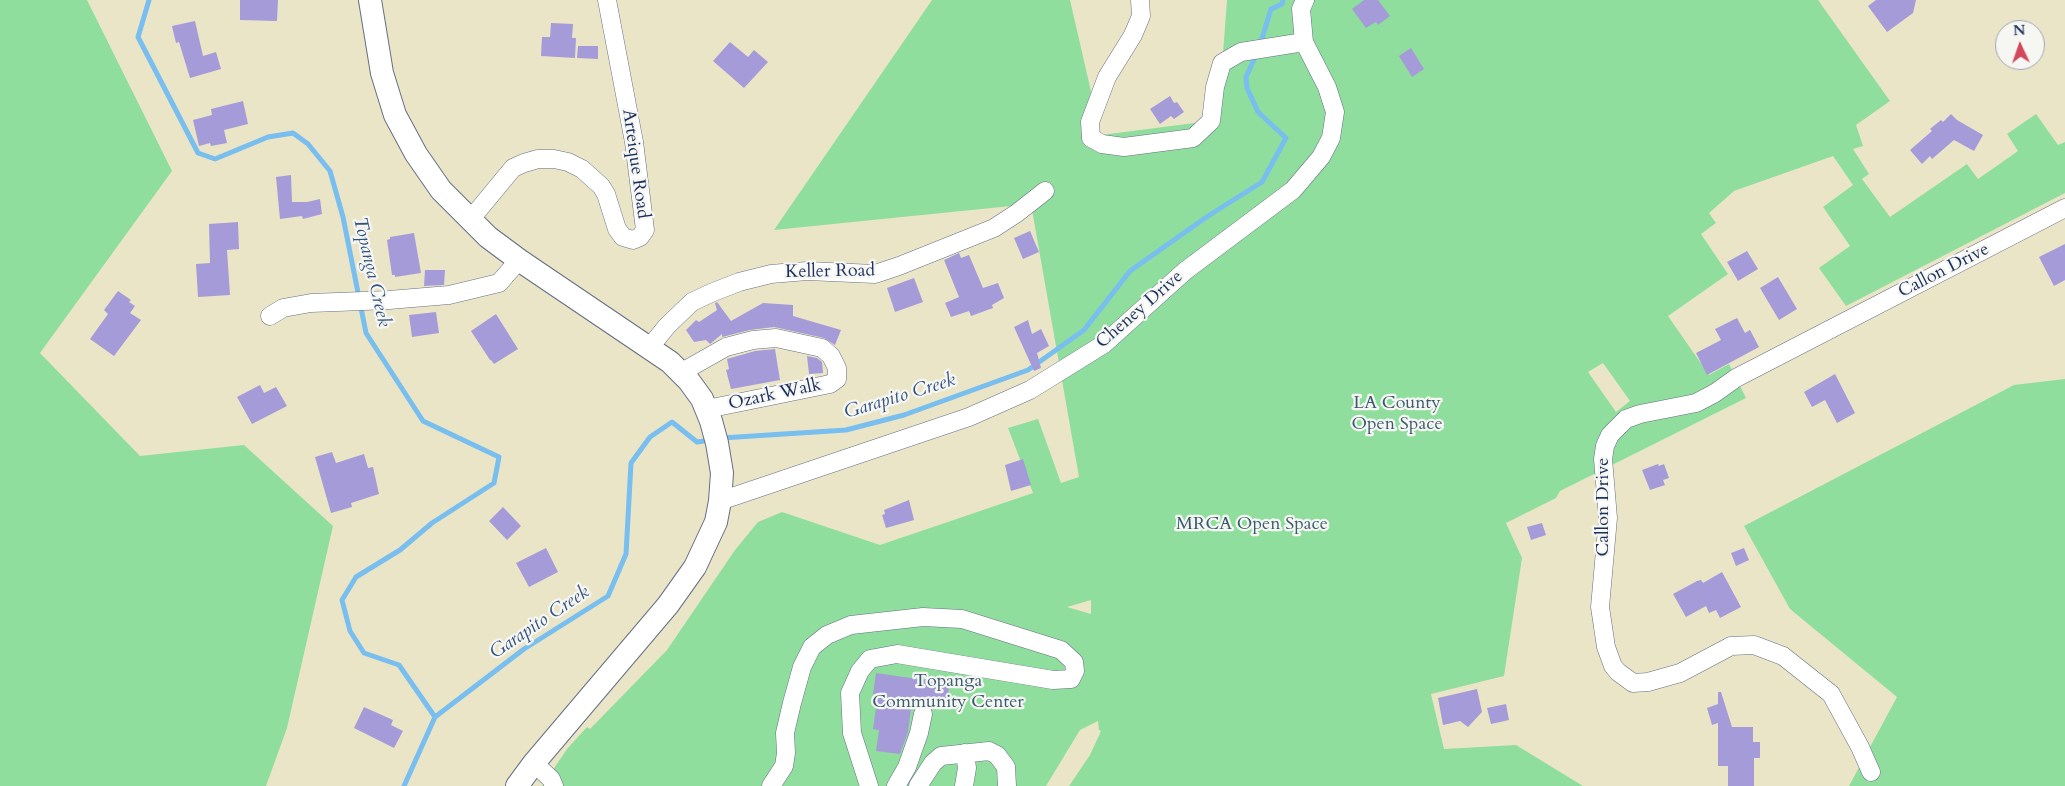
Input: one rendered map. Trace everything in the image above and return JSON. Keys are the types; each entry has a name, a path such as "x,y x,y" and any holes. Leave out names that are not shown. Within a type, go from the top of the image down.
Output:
{"main road":[{"path":"370,0 382,73 395,114 408,142 441,190 470,220 519,260 650,347 682,372 696,390 709,415 719,454 722,474 716,522 695,567 679,591 534,763 517,786"}],"street":[{"name":"Arteique Road","path":"470,220 513,168 538,159 554,159 568,162 582,169 601,186 606,194 617,229 622,237 633,240 640,237 645,230 634,142 607,0"},
{"path":"1140,0 1141,16 1133,35 1107,77 1090,122 1091,138 1102,144 1124,147 1193,138 1211,120 1215,87 1222,62 1241,52 1304,42"},
{"name":"Cheney Drive","path":"720,501 969,417 1030,390 1104,344 1184,270 1293,190 1321,157 1331,138 1336,112 1304,42 1301,9 1304,0"},
{"name":"Keller Road","path":"650,347 667,326 692,302 711,292 739,282 772,274 807,271 875,274 994,228 1045,191"},
{"name":"Callon Drive","path":"1871,772 1831,694 1783,656 1754,645 1731,646 1680,673 1648,682 1633,683 1613,666 1606,646 1600,607 1608,518 1603,459 1605,446 1610,435 1626,419 1640,414 1696,403 1715,393 1736,378 2065,208"},
{"path":"270,316 292,305 449,295 499,283 519,260"},
{"name":"Ozark Walk","path":"682,372 726,347 753,340 776,338 822,348 831,356 837,368 837,379 830,384 709,415"},
{"path":"771,786 784,766 786,752 785,733 792,703 802,668 812,647 828,635 851,625 923,617 962,619 1061,650 1074,662 1075,671 1071,679 1053,680 897,654 870,659 860,671 850,692 852,733 869,786"},
{"path":"896,786 910,758 919,733 922,714"},
{"path":"918,786 933,763 941,756 989,751 997,755 1006,768 1007,786"},
{"path":"964,786 967,768 965,753"},
{"path":"534,763 550,779 554,786"}],"green space":[{"path":"0,0 87,0 172,171 40,353 140,456 244,445 333,526 287,728 266,786 0,786"},
{"path":"932,0 1070,0 1101,135 1218,120 1227,0 1818,0 1890,101 1856,125 1863,146 1853,149 1869,174 1862,179 1890,217 1967,164 1978,179 2018,151 2007,134 2036,114 2058,145 2065,142 2065,193 1846,306 1819,268 1850,246 1823,207 1853,185 1833,156 1734,191 1709,213 1716,223 1701,234 1728,274 1668,316 1709,375 1729,364 1746,398 1560,491 1556,498 1506,523 1522,558 1504,676 1431,694 1444,749 1516,745 1583,786 1069,786 1090,755 1101,731 1099,730 1098,721 1080,730 1046,786 542,786 567,749 587,727 590,729 667,650 735,550 758,522 782,512 880,545 1033,493 1008,428 1038,419 1061,483 1079,477 1031,204 774,230","holes":["1603,363 1630,401 1616,412 1588,372","1091,600 1091,614 1067,607"]},
{"path":"2065,379 2065,786 1849,786 1897,697 1790,609 1744,526 2014,385"}],"building":[{"path":"240,0 278,0 277,21 240,20"},
{"path":"1364,0 1378,0 1390,16 1378,25 1376,22 1366,28 1352,9"},
{"path":"1876,0 1916,0 1913,13 1887,32 1868,6"},
{"path":"195,21 203,56 216,52 221,69 190,78 179,42 176,43 172,26"},
{"path":"551,23 573,24 572,38 576,38 575,58 541,56 542,37 550,37"},
{"path":"730,42 748,57 754,50 768,62 744,88 713,61"},
{"path":"578,46 598,46 598,59 577,58"},
{"path":"1411,48 1424,69 1412,77 1399,56"},
{"path":"1170,96 1174,103 1177,102 1184,112 1174,119 1171,116 1160,124 1150,109"},
{"path":"243,101 248,124 224,130 227,143 211,146 210,143 199,146 193,120 212,115 211,109"},
{"path":"1951,114 1957,120 1983,135 1974,151 1954,140 1932,159 1930,156 1922,164 1910,150 1932,131 1930,129 1941,120 1943,122"},
{"path":"291,175 292,202 307,202 320,199 322,214 303,219 302,216 280,219 276,177"},
{"path":"238,222 239,249 227,250 230,295 198,297 196,264 210,263 209,224"},
{"path":"1030,231 1039,252 1023,259 1014,238"},
{"path":"414,233 421,273 395,277 395,275 392,275 387,240 390,237"},
{"path":"2065,244 2065,280 2054,286 2039,257"},
{"path":"1747,251 1758,269 1738,281 1727,262"},
{"path":"959,253 961,258 969,255 983,288 998,283 1004,298 992,305 993,308 971,316 969,311 951,317 945,303 959,297 944,260"},
{"path":"425,270 445,270 444,285 424,286"},
{"path":"1778,277 1797,309 1779,320 1760,288"},
{"path":"914,278 923,302 895,312 887,288"},
{"path":"118,291 131,300 129,302 135,306 130,313 141,320 114,356 90,339 108,314 104,310"},
{"path":"717,302 731,321 763,303 793,305 793,316 841,330 835,345 824,338 774,327 750,330 722,337 722,334 710,344 706,340 694,342 686,330 696,320 699,322 717,310 715,303"},
{"path":"436,312 439,333 412,337 409,315"},
{"path":"496,314 518,349 494,364 471,331"},
{"path":"1737,318 1745,333 1750,330 1759,347 1707,375 1696,353 1721,340 1715,329"},
{"path":"1028,320 1032,334 1041,329 1049,346 1037,353 1041,368 1034,371 1014,327"},
{"path":"775,349 780,380 731,389 726,370 729,369 727,359 755,351"},
{"path":"807,356 817,358 822,362 823,373 809,374"},
{"path":"1835,374 1855,413 1837,423 1825,400 1812,407 1804,392"},
{"path":"260,385 264,393 276,387 287,406 252,424 237,397"},
{"path":"332,452 336,463 364,454 368,468 373,467 379,494 351,503 352,507 331,513 315,457"},
{"path":"1023,459 1031,485 1011,491 1005,465"},
{"path":"1658,464 1659,466 1664,464 1669,478 1663,480 1665,485 1650,490 1642,470"},
{"path":"909,500 914,520 886,528 882,515 885,514 884,510"},
{"path":"503,507 521,526 507,540 489,521"},
{"path":"1542,523 1546,535 1531,540 1527,527"},
{"path":"546,548 558,572 529,587 516,563"},
{"path":"1744,548 1749,560 1736,566 1731,553"},
{"path":"1722,572 1741,607 1720,618 1716,610 1709,613 1706,606 1686,617 1673,594 1697,581 1701,580 1703,583"},
{"path":"876,673 925,680 925,675 950,679 947,702 924,699 924,702 912,701 908,732 900,754 876,751 879,730 873,729 878,694 873,694"},
{"path":"1477,689 1482,712 1468,727 1460,721 1443,725 1438,698"},
{"path":"1718,692 1721,692 1732,727 1753,727 1753,742 1760,742 1760,758 1754,758 1754,786 1728,786 1728,766 1718,766 1718,723 1712,725 1707,708 1718,704"},
{"path":"1506,704 1509,720 1491,724 1487,708"},
{"path":"364,707 393,720 391,725 403,731 394,748 354,728"}],"waterway":[{"name":"Topanga Creek","path":"149,0 138,37 198,153 215,159 268,137 293,133 308,144 330,171 343,217 366,333 423,421 499,457 494,483 432,523 400,550 356,577 342,600 350,631 364,653 399,665 435,717 404,786"},
{"name":"Garapito Creek","path":"1260,45 1271,9 1282,4 1283,0"},
{"name":"Garapito Creek","path":"722,438 846,430 904,415 1028,370 1084,330 1130,271 1208,216 1262,182 1286,138 1258,112 1247,88 1246,77 1257,53"},
{"name":"Garapito Creek","path":"435,717 524,649 608,596 626,554 631,463 650,437 672,422 697,442 711,440"}],"park label":[{"name":"LA County Open Space","path":"1397,414"},
{"name":"MRCA Open Space","path":"1252,525"},
{"name":"Topanga Community Center","path":"948,692"}]}
